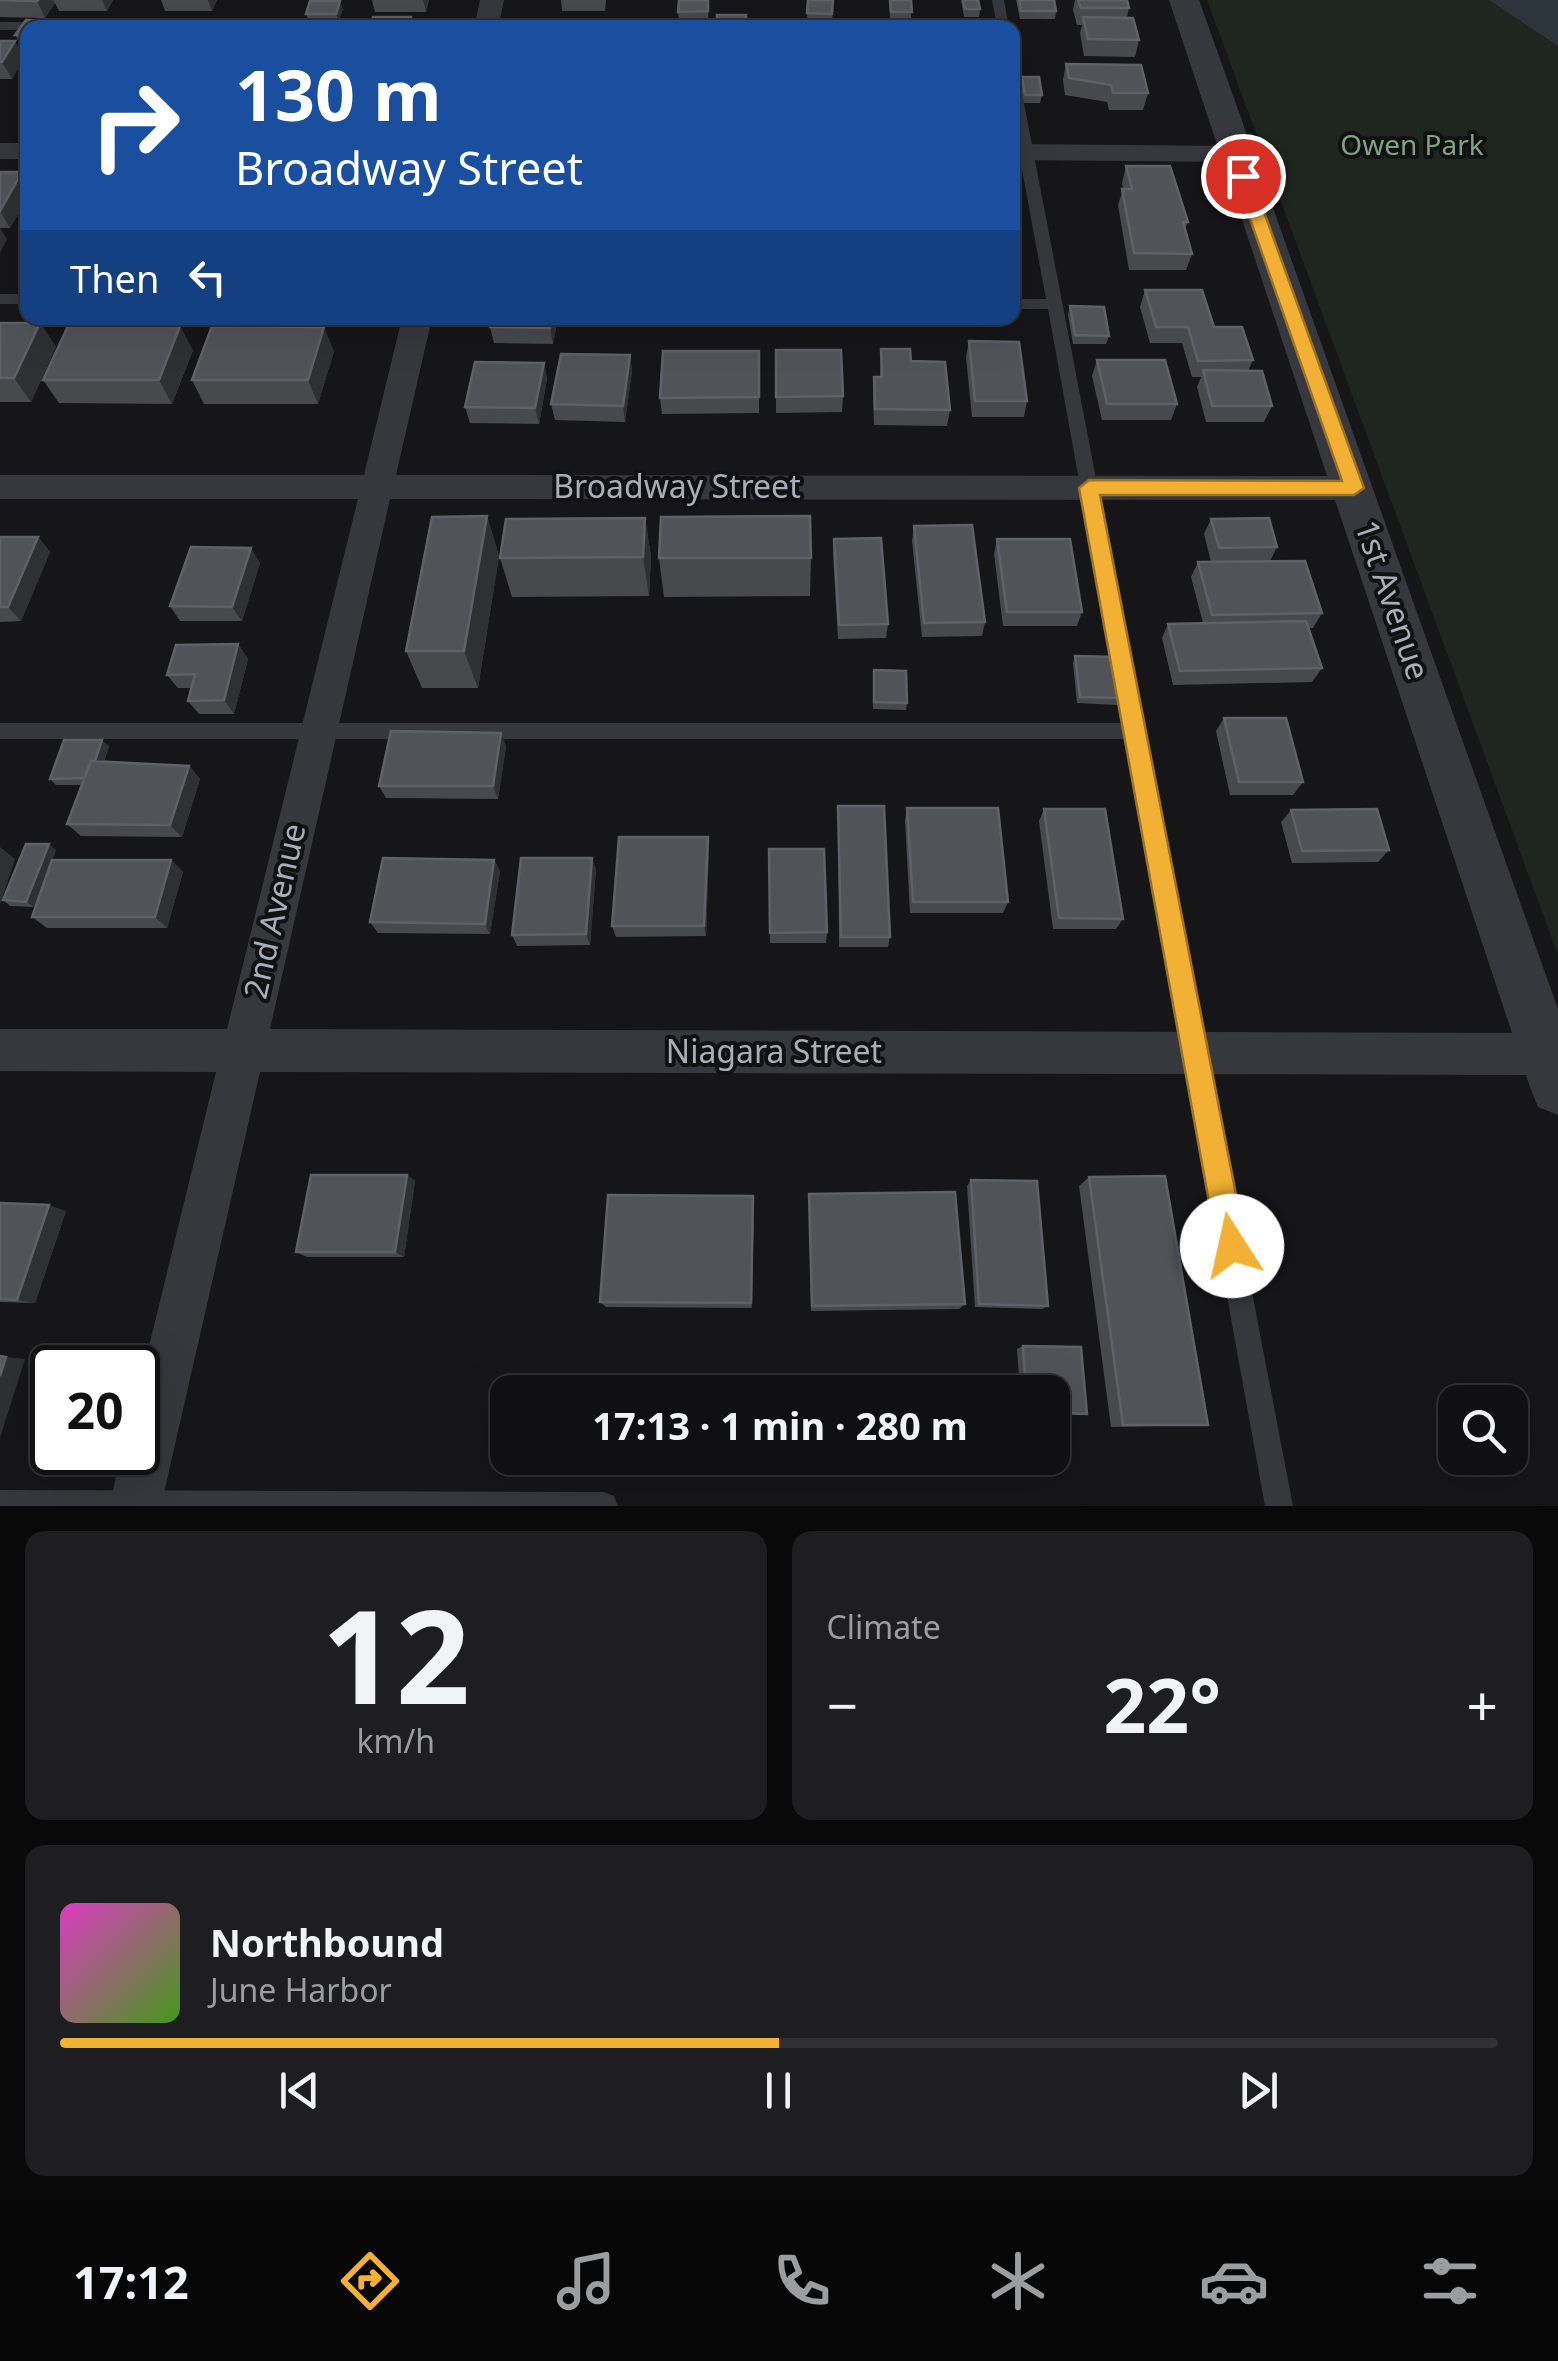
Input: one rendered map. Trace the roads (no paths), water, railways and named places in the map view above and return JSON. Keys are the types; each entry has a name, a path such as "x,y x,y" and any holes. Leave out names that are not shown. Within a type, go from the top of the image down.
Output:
{"street":[{"name":"1st Avenue","path":"1184,0 1553,1070"},
{"path":"1020,152 1235,154"},
{"name":"2nd Avenue","path":"135,1505 415,325"},
{"name":"Broadway Street","path":"0,487 1354,488"},
{"name":"Niagara Street","path":"0,1050 1196,1054 1553,1070"}],"lane":[{"path":"1020,152 1055,304 1279,1506"},
{"path":"1020,304 1055,304"},
{"path":"0,731 1135,731"},
{"path":"0,1504 604,1506"}],"park label":[{"name":"Owen Park","path":"1412,145"}]}
